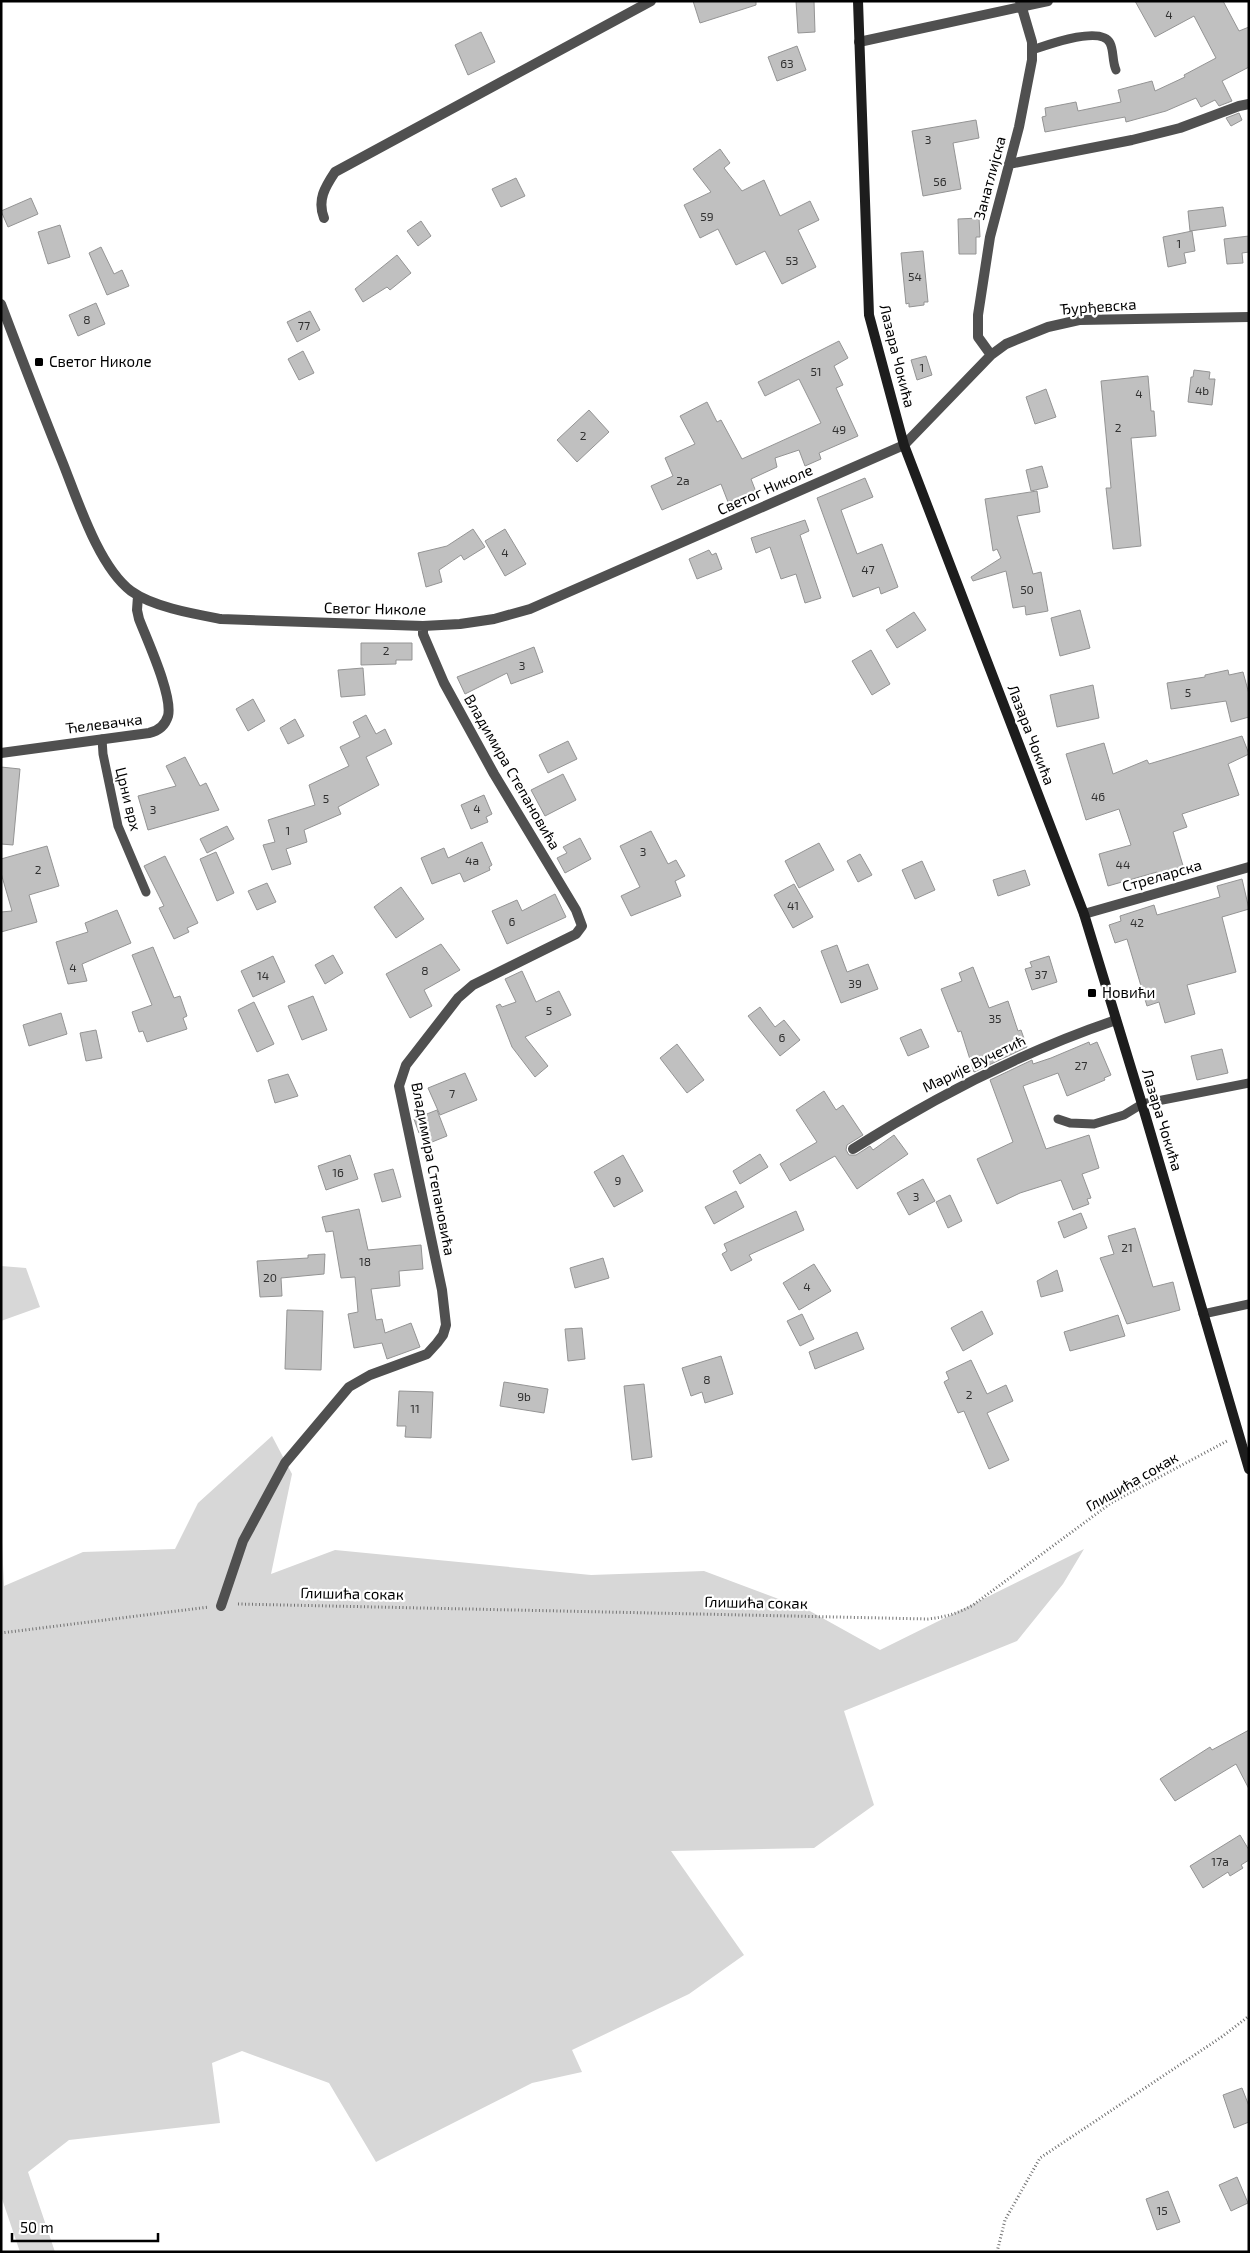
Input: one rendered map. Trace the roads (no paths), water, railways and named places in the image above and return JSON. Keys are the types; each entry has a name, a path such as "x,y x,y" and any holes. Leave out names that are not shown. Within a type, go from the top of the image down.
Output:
{"street":[{"path":"324,218 321,210 323,191 335,172 651,1"},
{"name":"Лазара Чокића","path":"858,1 869,315 904,445 1084,914 1249,1469"},
{"path":"859,42 1020,4 1048,1"},
{"name":"Занатлијска","path":"991,355 978,337 978,315 990,237 1019,127 1032,50 1032,42 1020,4"},
{"path":"1009,164 1132,140 1180,128 1249,104"},
{"name":"Светог Николе","path":"1,304 93,537 121,581 138,596 191,613 221,619 423,626 486,620 530,609 904,445"},
{"name":"Ђурђевска","path":"904,445 991,355 1006,344 1048,326 1079,320 1249,317"},
{"name":"Ћелевачка","path":"1,753 157,731 164,725 168,716 166,693 137,610 138,596"},
{"name":"Владимира Степановића","path":"221,1606 243,1541 285,1462 349,1387 370,1375 427,1354 443,1335 446,1324 442,1290 399,1086 404,1069 458,998 473,985 576,934 582,926 576,910 494,774 444,683 423,634 423,626"},
{"name":"Стреларска","path":"1084,914 1249,866"},
{"name":"Марије Вучетић","path":"853,1149 921,1107 985,1073 1014,1059 1116,1020"}],"lane":[{"path":"1032,50 1069,39 1090,36 1107,38 1111,44 1116,70"},
{"name":"Црни врх","path":"102,739 103,754 118,826 146,892"},
{"path":"1058,1119 1094,1124 1124,1115 1142,1104 1249,1084"},
{"path":"1203,1314 1249,1304"}],"place":[{"name":"Светог Николе","path":"39,362"},
{"name":"Новићи","path":"1092,993"}]}
